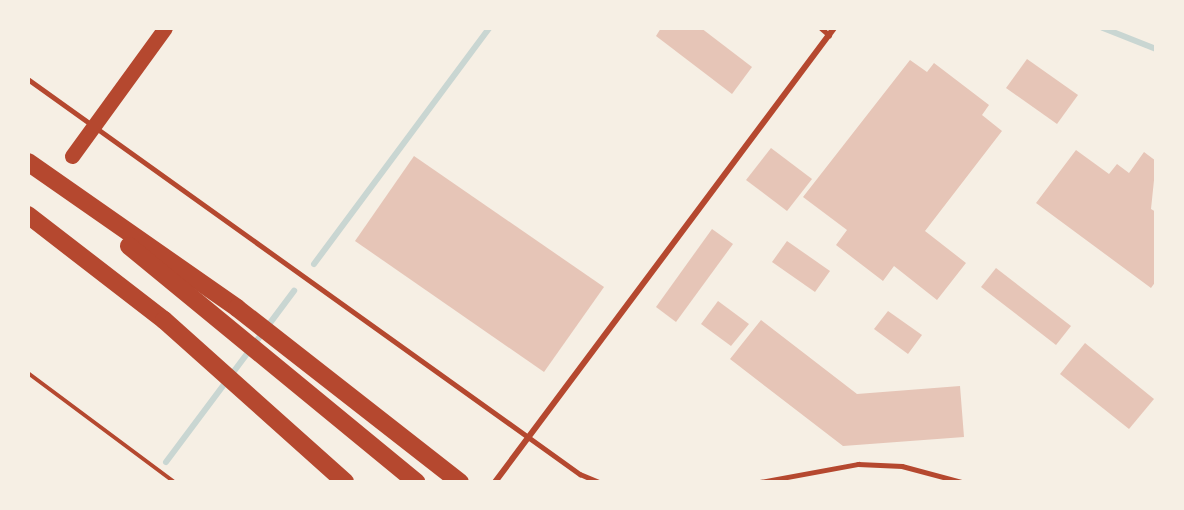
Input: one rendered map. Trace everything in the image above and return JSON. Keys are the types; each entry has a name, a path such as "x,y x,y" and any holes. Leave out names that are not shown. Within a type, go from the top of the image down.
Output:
{"highway":[{"path":"28,162 237,308 460,482"},
{"path":"28,167 295,377 416,482"},
{"path":"28,215 164,320 345,482"}],"main road":[{"path":"72,156 97,126 165,28"}],"street":[{"path":"495,482 834,28"}],"lane":[{"path":"821,28 829,35"},
{"path":"28,79 97,126 580,474 599,482"},
{"path":"760,482 858,464 902,466 962,482"}],"path":[{"path":"28,372 174,482"}],"building":[{"path":"661,28 701,28 752,67 732,94 656,36"},
{"path":"1027,59 1078,95 1057,124 1006,88"},
{"path":"910,60 927,72 934,63 989,105 982,115 1002,131 925,231 966,263 937,300 894,266 883,281 836,245 847,230 803,197"},
{"path":"771,148 812,179 787,211 746,180"},
{"path":"1076,150 1109,174 1117,164 1129,173 1144,152 1156,161 1151,209 1156,212 1156,281 1151,288 1036,203"},
{"path":"414,156 604,287 544,372 355,241"},
{"path":"712,229 733,244 676,322 656,307"},
{"path":"787,241 830,271 815,292 772,262"},
{"path":"996,268 1071,326 1056,345 981,287"},
{"path":"718,301 749,324 731,346 701,324"},
{"path":"888,311 922,335 908,354 874,329"},
{"path":"761,320 857,394 960,386 964,437 843,446 730,359"},
{"path":"1085,343 1154,399 1129,429 1060,374"}],"waterway":[{"path":"314,264 489,28"},
{"path":"1103,28 1156,49"},
{"path":"166,462 294,291"}]}
